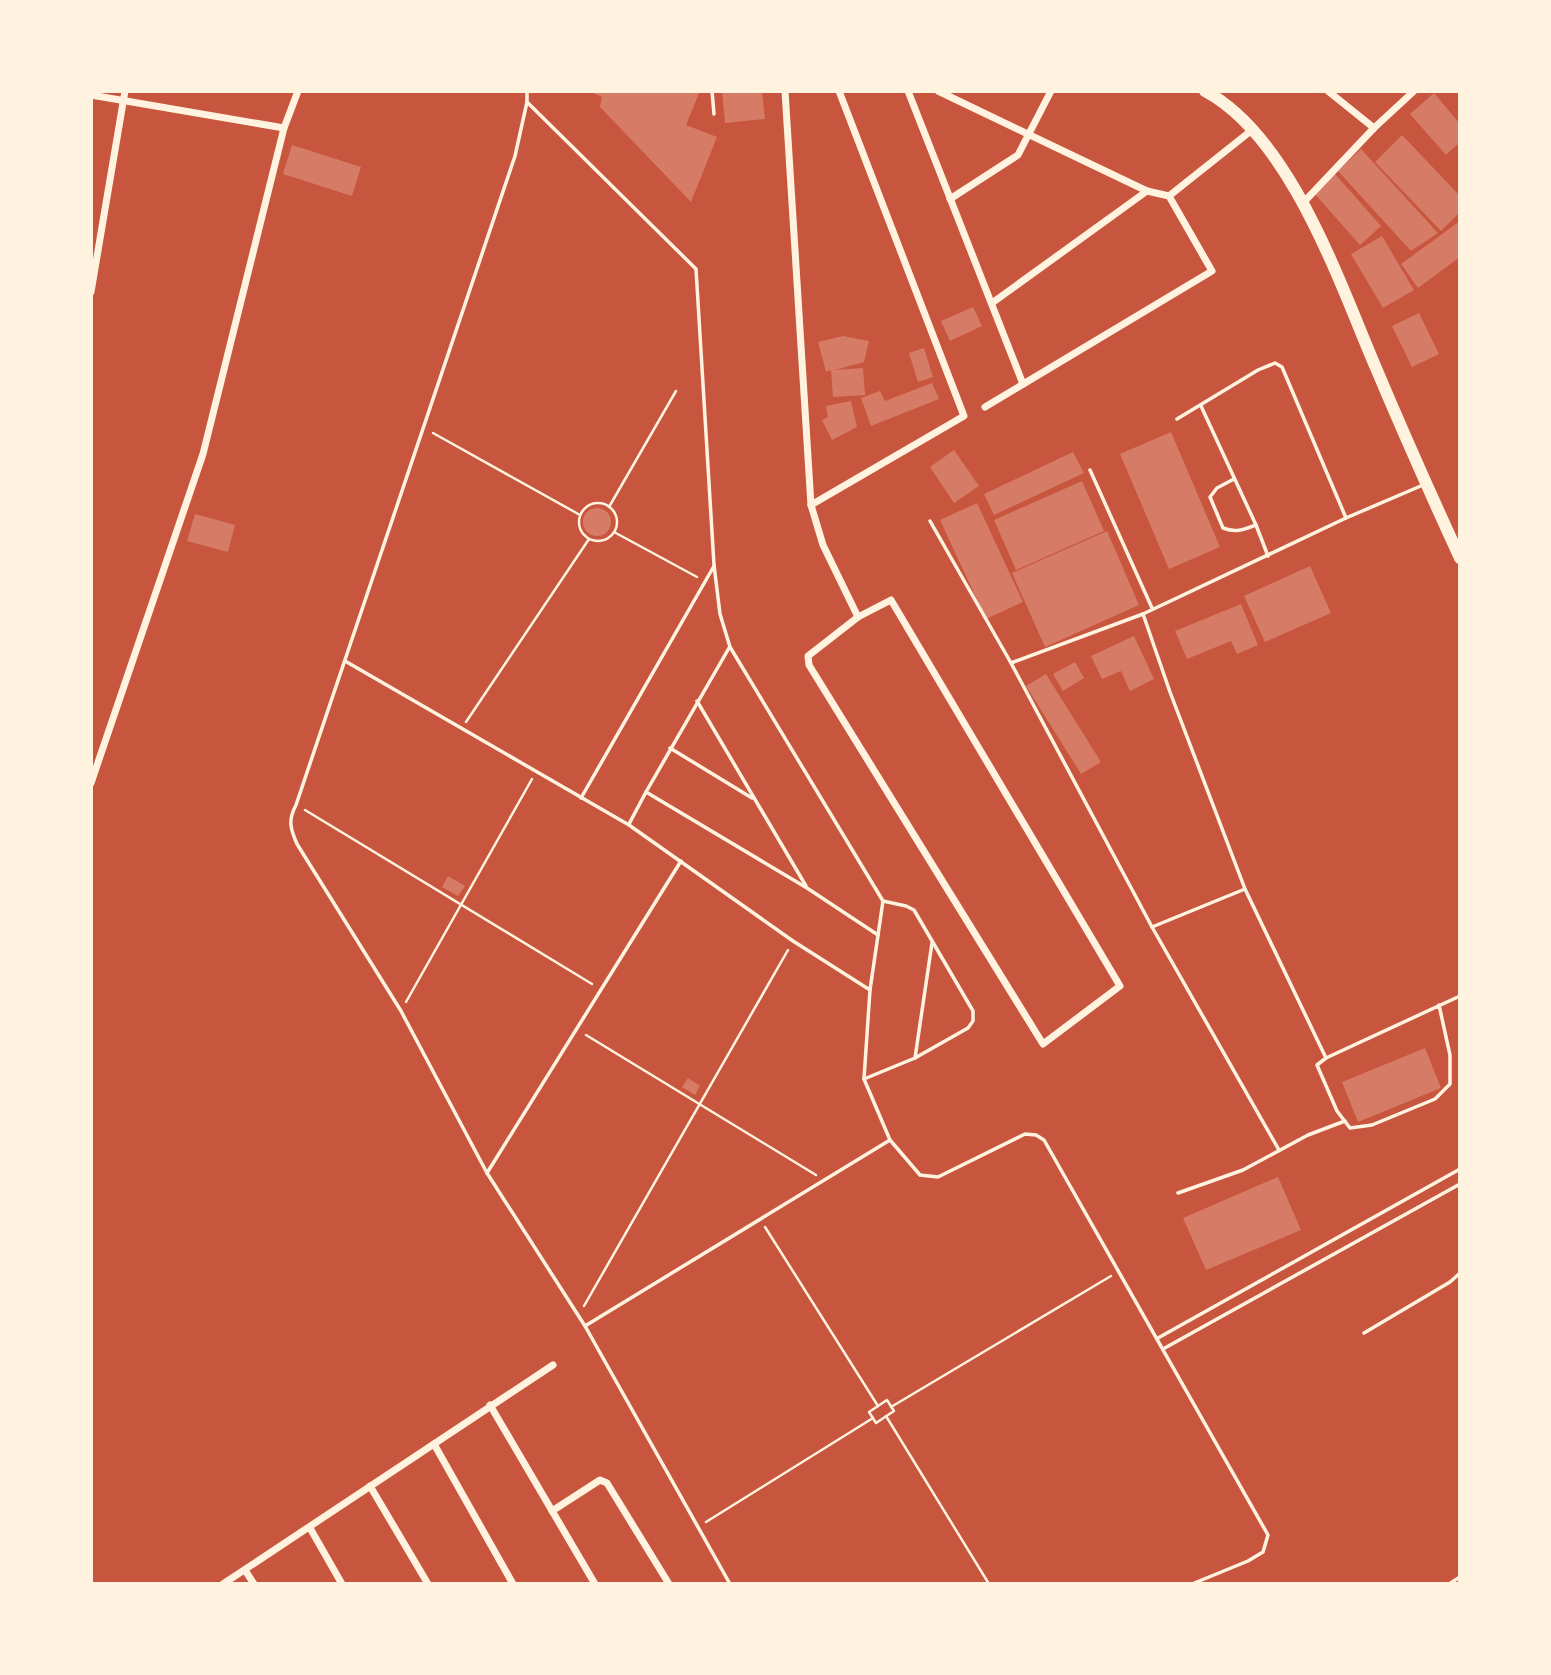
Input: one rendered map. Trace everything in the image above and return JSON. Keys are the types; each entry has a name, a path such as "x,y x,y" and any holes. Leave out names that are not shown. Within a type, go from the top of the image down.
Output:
{"highway":[{"path":"1205,91 1220,99 1269,148 1302,204 1460,558"}],"street":[{"path":"91,783 203,454 284,128 298,91"},
{"path":"785,91 811,505 823,545 858,617"},
{"path":"811,505 964,416 839,91"},
{"path":"908,91 1023,384"},
{"path":"938,91 1147,191 1169,196 1212,271 985,407"},
{"path":"950,199 1018,155 1051,91"},
{"path":"1328,91 1374,128"},
{"path":"1302,204 1374,128 1414,91"},
{"path":"91,95 124,95 284,128"},
{"path":"91,292 124,95"},
{"path":"1169,196 1252,130"},
{"path":"992,303 1147,191"},
{"path":"891,600 1120,986 1043,1044 808,665 808,656 858,617 891,600"},
{"path":"223,1584 552,1365"},
{"path":"490,1405 595,1584"},
{"path":"434,1444 513,1584"},
{"path":"552,1511 600,1480 607,1483 668,1584"},
{"path":"370,1486 428,1584"},
{"path":"310,1528 342,1584"},
{"path":"245,1570 254,1584"}],"lane":[{"path":"527,91 515,156 290,817 290,828 297,844 401,1010 487,1173 586,1326 730,1584"},
{"path":"712,91 713,114"},
{"path":"527,102 696,269 720,614 730,647 883,901 870,990 864,1079 890,1140 920,1175 938,1177 1025,1134 1036,1135 1044,1140 1268,1535 1263,1552 1192,1584"},
{"path":"1177,419 1258,370 1275,363 1282,367 1346,517"},
{"path":"1200,406 1268,556"},
{"path":"1090,470 1152,609"},
{"path":"1234,479 1217,488 1210,497 1218,520 1223,528 1238,532 1256,525"},
{"path":"1011,663 1143,614 1346,517 1425,484"},
{"path":"930,521 1011,663 1152,927 1279,1150"},
{"path":"581,798 715,565"},
{"path":"1143,614 1245,888 1326,1058"},
{"path":"629,825 670,748 730,647"},
{"path":"345,661 629,825 793,941 870,990"},
{"path":"697,701 807,888"},
{"path":"670,748 754,799"},
{"path":"646,792 807,888 878,935"},
{"path":"487,1173 681,861"},
{"path":"1152,927 1245,888"},
{"path":"864,1079 915,1058 968,1028 973,1021 973,1011 914,911 906,906 883,901"},
{"path":"915,1058 932,942"},
{"path":"1439,1005 1450,1055 1450,1084 1435,1099 1371,1125 1350,1128 1337,1111 1317,1065 1326,1058 1439,1005 1460,996"},
{"path":"1178,1193 1243,1170 1279,1150 1345,1121"},
{"path":"586,1326 890,1140"},
{"path":"1158,1338 1460,1170"},
{"path":"1163,1349 1460,1184"},
{"path":"1364,1333 1450,1282 1460,1273"},
{"path":"1448,1584 1460,1577"}],"path":[{"path":"609,507 676,391"},
{"path":"423,428 580,515"},
{"path":"594,503 609,507 617,520 614,532 605,540 589,539 580,527 580,515 588,505 594,503"},
{"path":"614,532 705,581"},
{"path":"462,727 589,539"},
{"path":"401,1010 537,771"},
{"path":"296,805 601,990"},
{"path":"579,1315 793,941"},
{"path":"577,1029 825,1180"},
{"path":"759,1218 878,1406"},
{"path":"891,1407 1120,1270"},
{"path":"887,1400 894,1411 876,1423 869,1412 878,1406 887,1400"},
{"path":"886,1416 989,1584"},
{"path":"697,1527 873,1418"}],"building":[{"path":"588,91 700,91 686,125 717,137 691,202 600,107 602,97"},
{"path":"722,91 762,91 765,119 725,123"},
{"path":"1434,93 1460,124 1460,142 1446,155 1410,114"},
{"path":"1402,135 1460,196 1460,212 1441,231 1375,162"},
{"path":"292,145 361,167 352,196 283,174"},
{"path":"1361,149 1438,233 1411,251 1338,171"},
{"path":"1335,174 1381,226 1360,245 1314,193"},
{"path":"1460,221 1460,257 1418,288 1401,264"},
{"path":"1382,236 1414,290 1383,308 1351,254"},
{"path":"973,307 982,326 950,341 941,321"},
{"path":"1419,313 1439,354 1412,367 1392,326"},
{"path":"843,336 869,341 864,362 835,370 863,368 865,395 833,397 831,370 826,372 818,342"},
{"path":"924,348 933,377 918,382 909,353"},
{"path":"932,383 939,399 871,426 861,398 880,391 885,401"},
{"path":"851,401 857,427 832,440 822,420 828,417 826,406"},
{"path":"1171,432 1220,547 1169,569 1120,454"},
{"path":"954,450 979,486 954,503 930,467"},
{"path":"1073,452 1084,473 994,515 984,494"},
{"path":"1082,481 1104,531 1016,570 994,520"},
{"path":"977,503 1023,602 986,619 940,520"},
{"path":"597,508 607,512 611,522 607,532 597,536 587,532 583,522 587,512"},
{"path":"195,514 235,525 228,552 187,541"},
{"path":"1107,531 1139,605 1045,647 1012,573"},
{"path":"1310,566 1331,613 1265,642 1244,596"},
{"path":"1241,604 1258,645 1237,654 1231,641 1187,659 1175,631"},
{"path":"1134,636 1154,679 1130,691 1121,671 1102,679 1091,656"},
{"path":"1075,662 1084,678 1063,691 1053,674"},
{"path":"1046,674 1101,762 1081,774 1026,686"},
{"path":"448,876 465,886 458,896 442,887"},
{"path":"1425,1048 1441,1088 1358,1122 1342,1082"},
{"path":"688,1078 700,1086 695,1095 682,1087"},
{"path":"1278,1177 1301,1230 1206,1270 1183,1218"}]}
